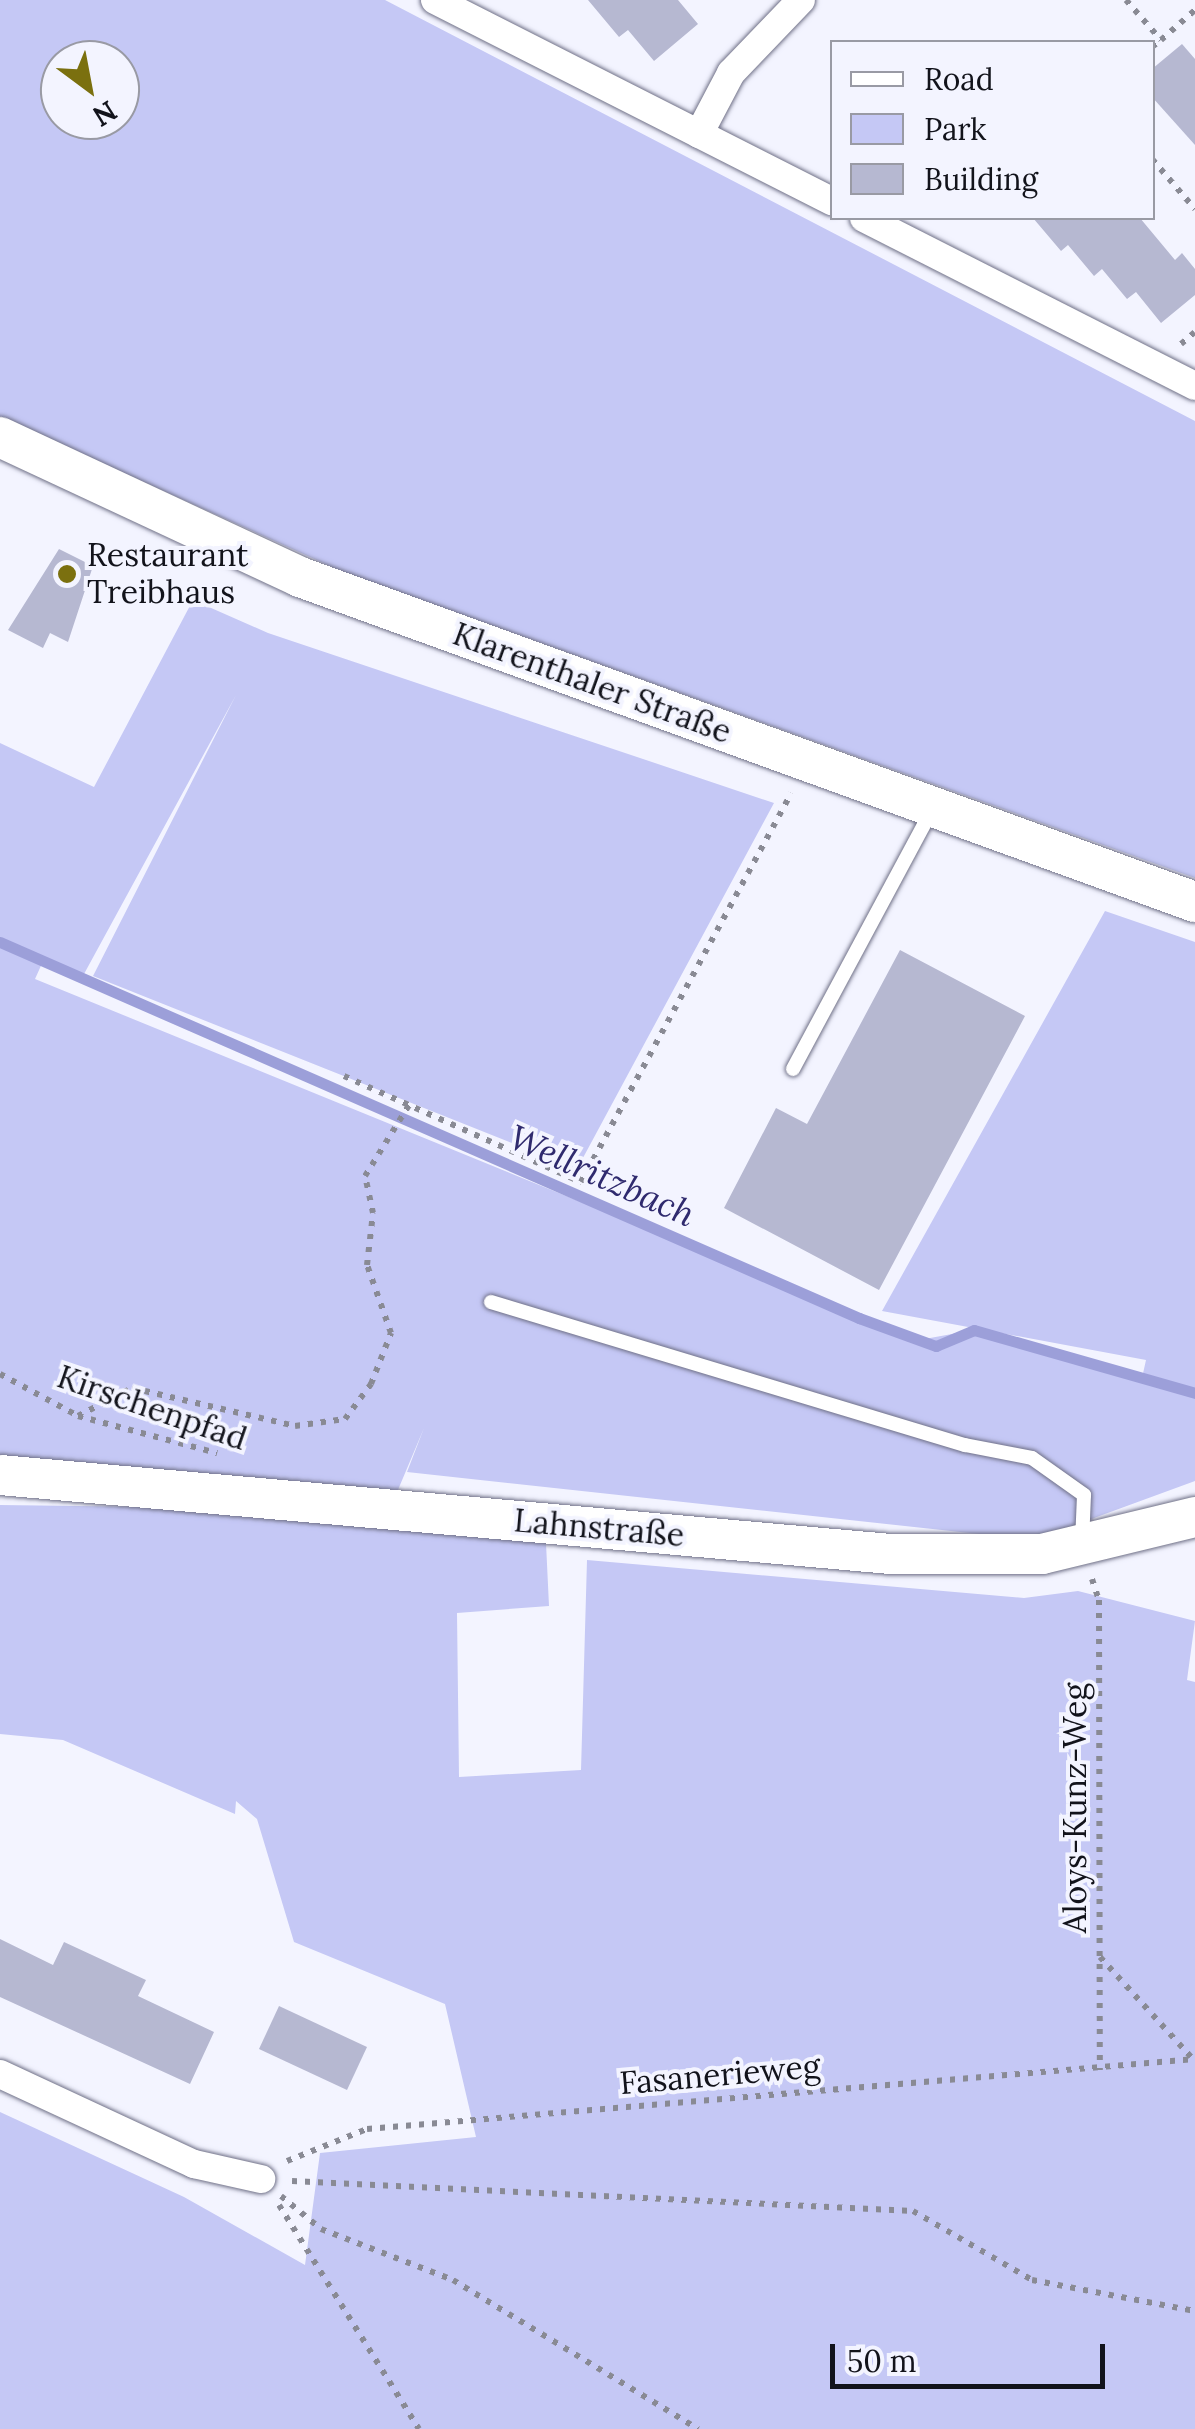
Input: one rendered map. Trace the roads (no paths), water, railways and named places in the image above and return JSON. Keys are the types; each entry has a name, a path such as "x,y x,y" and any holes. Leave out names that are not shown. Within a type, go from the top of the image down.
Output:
{"main road":[{"name":"Klarenthaler Straße","path":"0,437 300,577 1195,902"},
{"name":"Lahnstraße","path":"0,1475 890,1554 1082,1549 1195,1517"}],"street":[{"path":"435,0 830,200"},
{"path":"699,134 730,73 801,0"},
{"path":"868,220 1195,386"},
{"path":"0,2074 194,2164 261,2179"}],"lane":[{"path":"793,1070 934,807"},
{"path":"491,1302 964,1444 1032,1458 1084,1495 1082,1549"}],"waterway":[{"name":"Wellritzbach","path":"0,942 859,1318 936,1346 974,1330 1195,1393"}],"place":[{"name":"Restaurant Treibhaus","path":"67,574"}]}
